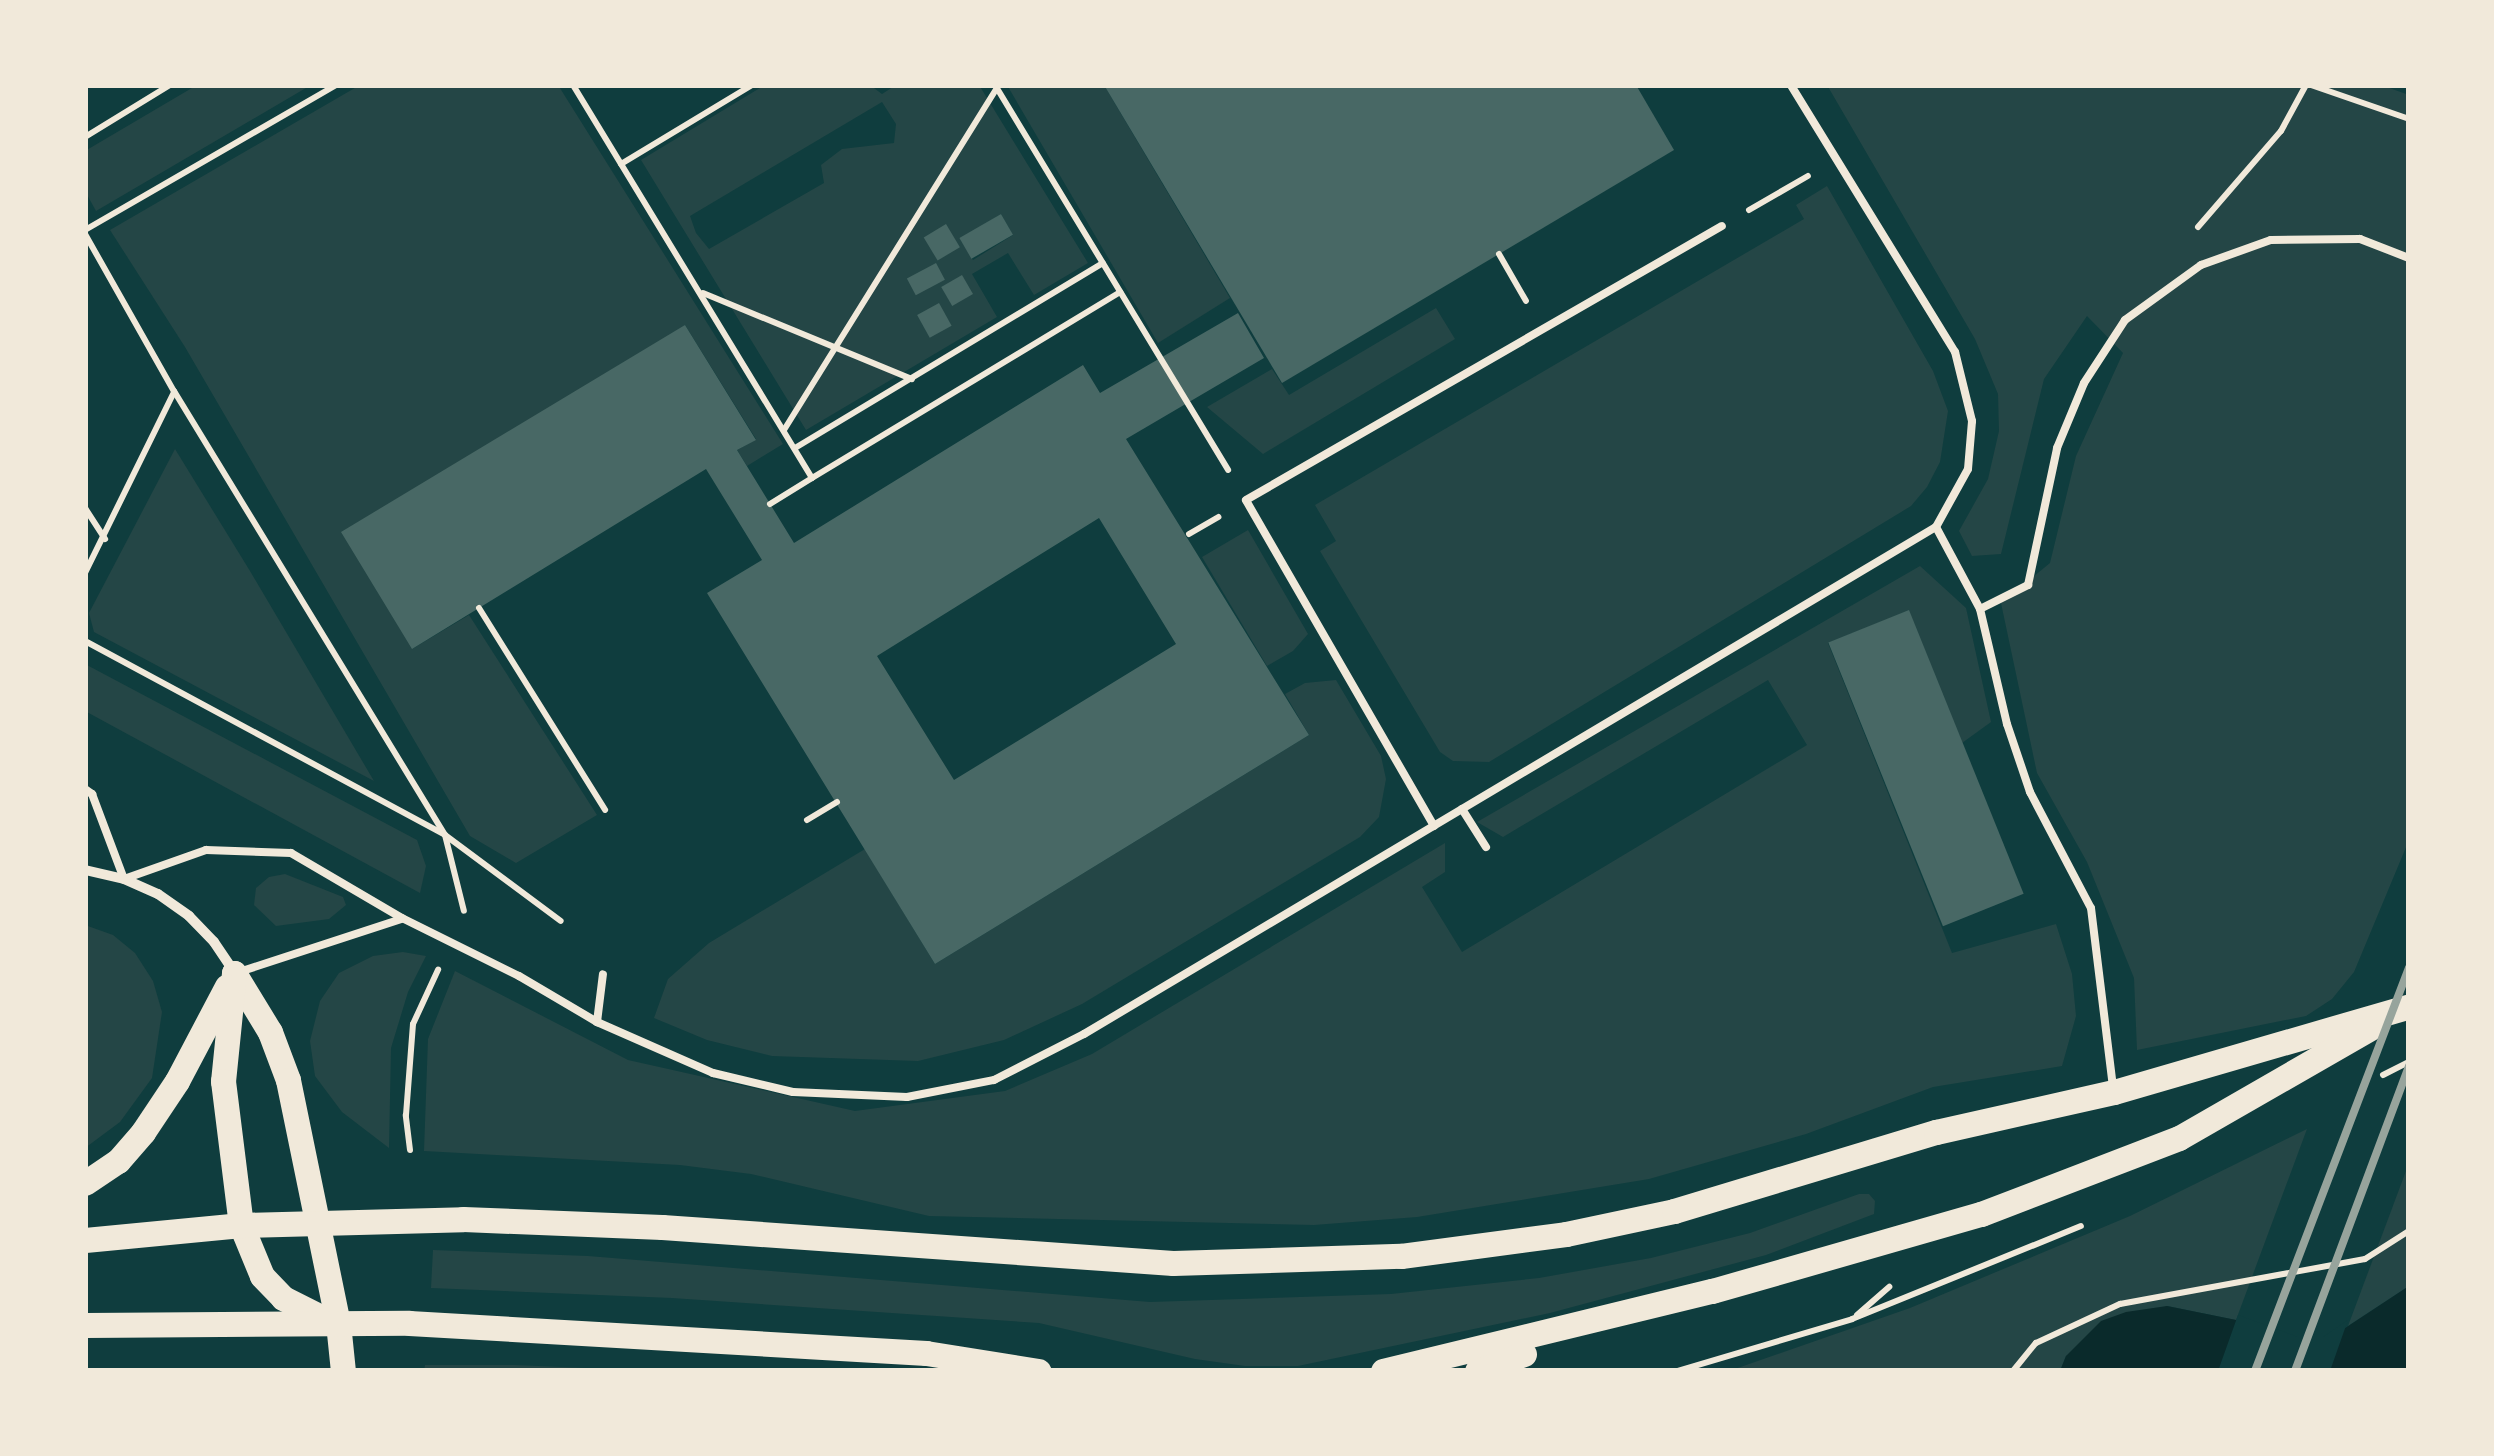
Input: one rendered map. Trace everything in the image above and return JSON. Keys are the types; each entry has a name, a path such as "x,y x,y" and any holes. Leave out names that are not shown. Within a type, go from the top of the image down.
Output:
{"main road":[{"path":"85,1184 118,1161 143,1132 177,1081 234,973"},
{"path":"234,973 270,1032 288,1080 338,1323 343,1371"},
{"path":"234,973 223,1082 242,1225 262,1276 283,1298 309,1314 338,1323"},
{"path":"85,1240 242,1225 560,1221 1050,1258 1174,1263 1333,1262 1488,1246 1634,1221 1716,1200 1936,1132 2114,1092 2408,1006"},
{"path":"1477,1371 1712,1292 1981,1214 2180,1138 2408,1006"},
{"path":"1383,1371 1712,1292"},
{"path":"85,1325 338,1323 702,1338 926,1353 1039,1371"}],"street":[{"path":"85,870 124,879 189,916 214,942 234,973"}],"lane":[{"path":"85,789 92,794 124,879 206,850 291,853 402,918 519,976 597,1022 712,1073 793,1092 908,1097 994,1080 1084,1034 1936,527 1968,468 1972,421 1956,352 1791,85"},
{"path":"1434,826 1246,500 1722,226"},
{"path":"1980,609 2028,585 2057,448 2084,384 2124,320 2201,265 2271,240 2360,239 2409,258"},
{"path":"1936,527 1980,609 2007,724 2030,792 2092,908 2114,1092"},
{"path":"1462,809 1486,847"},
{"path":"234,973 402,918"},
{"path":"597,1022 603,974"}],"path":[{"path":"85,136 170,85"},
{"path":"336,85 85,232 174,391 444,835 465,914"},
{"path":"573,85 812,478"},
{"path":"622,164 752,85"},
{"path":"2312,85 2409,120"},
{"path":"784,430 996,87 1246,500"},
{"path":"1499,254 1513,278"},
{"path":"794,448 1103,263"},
{"path":"770,504 1120,292"},
{"path":"702,293 912,379"},
{"path":"85,574 174,391"},
{"path":"85,508 105,539"},
{"path":"1189,534 1213,520"},
{"path":"479,608 605,810"},
{"path":"85,641 444,835 561,921"},
{"path":"808,820 837,802"},
{"path":"410,1150 406,1116 414,1024 438,969"},
{"path":"2013,1371 2036,1343 2120,1304 2365,1259 2409,1231"},
{"path":"1678,1371 1852,1319"}],"shaded area":[{"path":"197,85 311,85 96,211 85,191 85,151"},
{"path":"360,85 558,85 783,444 747,466 737,450 756,439 685,325 412,649 469,615 597,815 516,863 470,836 185,347 110,230"},
{"path":"765,85 870,85 882,94 896,85 979,85 1088,263 1034,295 1008,253 972,274 997,317 806,430 641,160","holes":["882,102 896,124 894,143 842,149 821,165 824,183 709,249 696,233 690,216","1001,214 1013,235 973,260 961,239"]},
{"path":"1007,85 1104,85 1230,298 1158,343"},
{"path":"1827,85 2381,85 2409,95 2409,840 2354,972 2332,999 2306,1016 2137,1050 2134,978 2087,862 2037,773 2001,603 2050,563 2076,456 2123,353 2087,316 2044,379 2001,554 1972,556 1959,531 1988,479 1999,431 1998,394 1975,339"},
{"path":"1827,186 1933,371 1948,411 1940,462 1927,487 1911,506 1489,762 1453,761 1440,752 1320,551 1336,541 1315,505 1804,219 1796,205"},
{"path":"1436,308 1455,339 1263,454 1207,407 1272,369 1289,395"},
{"path":"175,449 374,781 94,632 89,613"},
{"path":"1248,530 1308,634 1293,651 1267,666 1202,557"},
{"path":"1920,566 1966,608 1991,722 1962,743 1908,611 1828,643 1952,953 2056,924 2072,974 2076,1016 2062,1066 1933,1087 1806,1134 1649,1179 1417,1217 1314,1225 929,1216 751,1174 680,1165 424,1151 428,1039 455,971 628,1060 855,1111 1005,1091 1092,1054 1445,843 1445,872 1422,887 1462,952 1807,745 1768,680 1503,837 1477,822"},
{"path":"85,664 417,840 426,866 420,893 85,711"},
{"path":"1336,680 1381,756 1386,779 1379,817 1360,837 1082,1004 1004,1040 918,1061 772,1056 707,1040 654,1018 668,979 709,943 865,849 935,964 1309,735 1285,694 1305,683"},
{"path":"285,874 343,897 346,905 329,919 276,926 254,905 256,888 269,877"},
{"path":"85,925 113,935 135,953 153,981 162,1012 152,1078 120,1122 85,1148"},
{"path":"403,952 426,956 408,992 391,1048 389,1148 342,1112 315,1076 310,1041 320,1001 339,973 373,956"},
{"path":"2307,1129 2236,1320 2167,1306 2066,1356 2060,1371 1729,1371 1910,1308 2130,1216"},
{"path":"2409,1163 2409,1286 2348,1326"},
{"path":"1859,1194 1869,1194 1875,1201 1874,1214 1766,1255 1550,1313 1298,1366 1245,1366 1195,1359 1039,1323 672,1298 431,1288 433,1250 588,1256 1150,1302 1391,1294 1539,1278 1651,1258 1750,1233"},
{"path":"2409,1286 2409,1371 2060,1371 2066,1356 2101,1321 2126,1312 2167,1306 2236,1320 2297,1342 2324,1342"},
{"path":"425,1365 515,1365 657,1371 424,1371"}],"pier":[{"path":"2238,1315 2298,1337 2323,1337 2348,1320 2330,1371 2218,1371"}],"building":[{"path":"1104,85 1636,85 1674,150 1282,383"},
{"path":"1001,214 1013,235 971,259 959,238"},
{"path":"946,224 960,247 938,261 924,237"},
{"path":"936,263 945,280 916,295 907,278"},
{"path":"962,275 973,294 952,306 941,287"},
{"path":"939,303 952,326 930,338 917,315"},
{"path":"1238,313 1264,358 1126,439 1309,735 935,964 707,593 762,560 706,469 412,649 341,532 685,325 756,440 737,450 794,543 1083,365 1100,393","holes":["1099,518 1176,644 954,780 877,656"]},
{"path":"1909,610 2024,894 1943,926 1828,643"}],"railway":[{"path":"2255,1371 2409,967"},
{"path":"2295,1371 2409,1066"}]}
